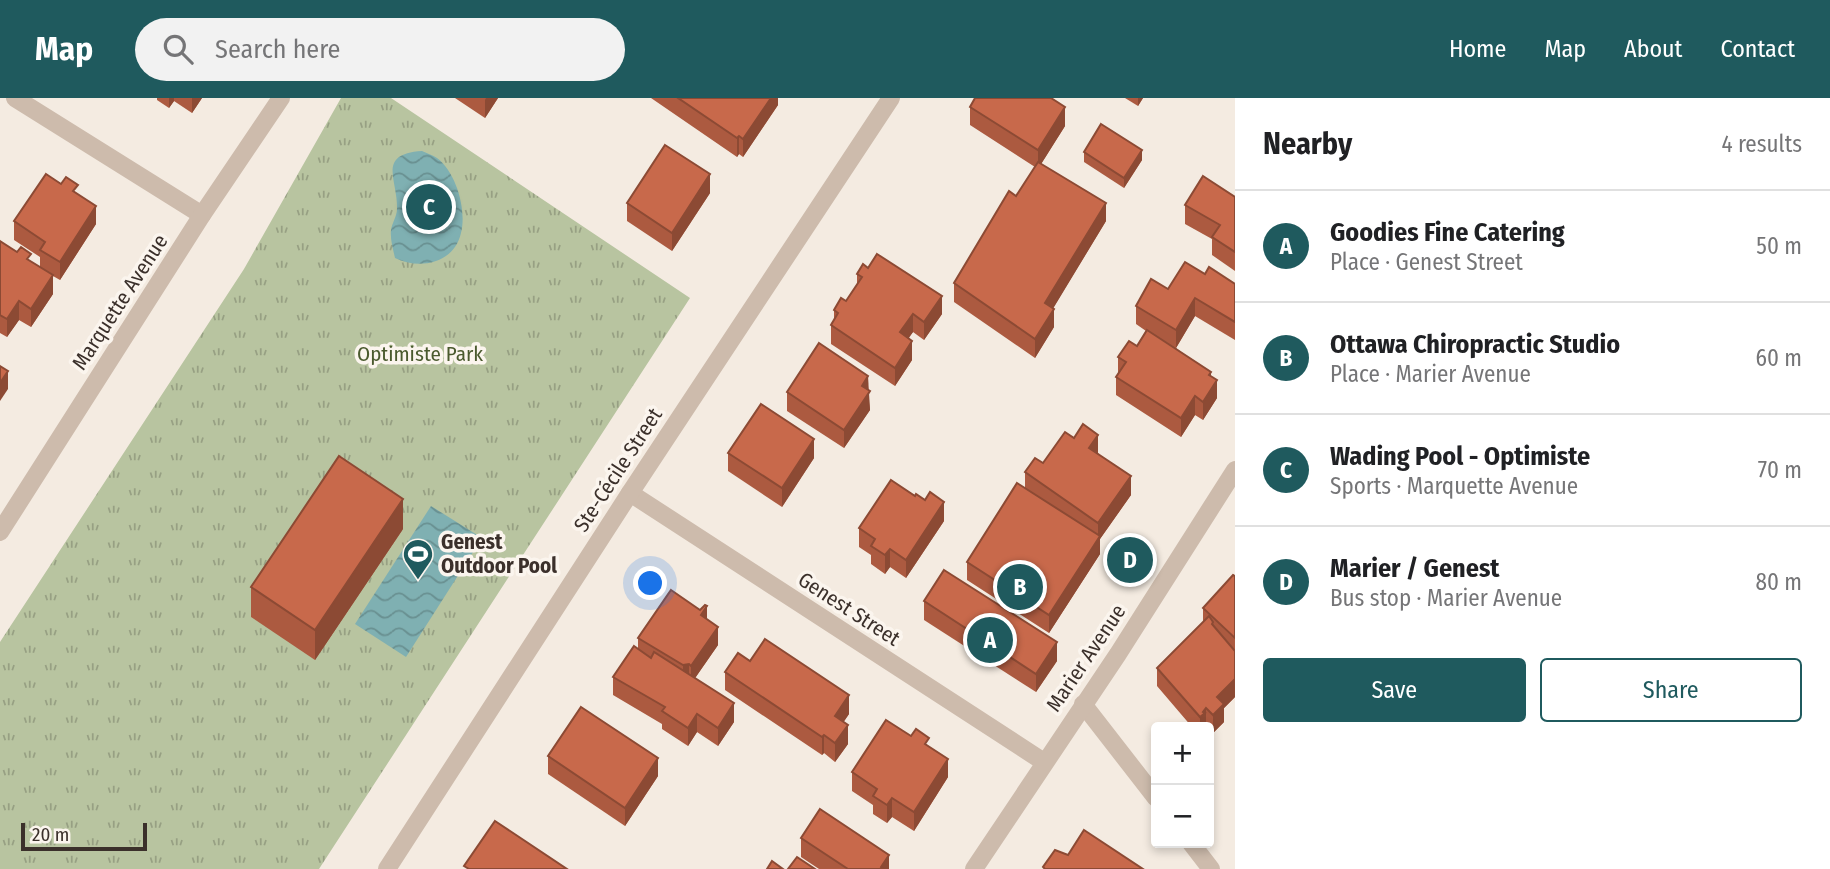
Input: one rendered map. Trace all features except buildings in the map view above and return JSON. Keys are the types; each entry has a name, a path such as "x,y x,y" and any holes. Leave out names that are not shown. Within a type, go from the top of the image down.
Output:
{"street":[{"path":"15,98 202,215"},
{"name":"Marquette Avenue","path":"0,532 202,215 281,98"},
{"name":"Ste-Cécile Street","path":"387,869 630,493 891,98"},
{"name":"Marier Avenue","path":"974,869 1235,470"},
{"name":"Genest Street","path":"630,493 1044,762"},
{"path":"1083,704 1151,792"},
{"path":"1195,848 1212,869"}],"green space":[{"name":"Optimiste Park","path":"341,98 391,98 690,298 319,869 0,869 0,642 244,269"}],"water":[{"path":"422,151 437,158 450,172 461,203 462,224 461,233 451,252 434,262 414,264 395,258 391,233 397,209 393,170 399,157"},
{"name":"Genest Outdoor Pool","path":"431,506 482,538 406,657 355,624"}],"place":[{"name":"Wading Pool - Optimiste","path":"429,207"},
{"name":"Marier / Genest","path":"1130,560"},
{"name":"Genest Outdoor Pool","path":"418,581"},
{"name":"Ottawa Chiropractic Studio","path":"1020,587"},
{"name":"Goodies Fine Catering","path":"990,640"}]}
